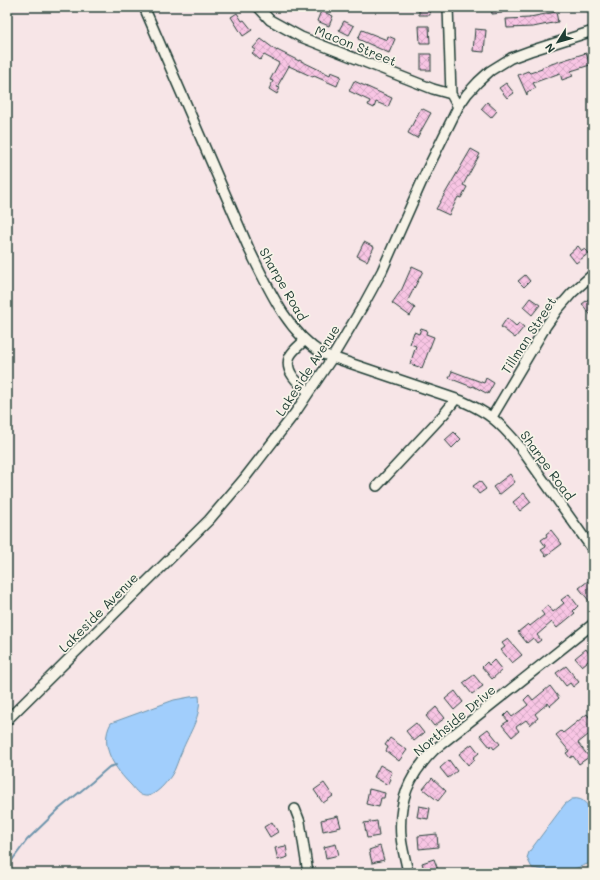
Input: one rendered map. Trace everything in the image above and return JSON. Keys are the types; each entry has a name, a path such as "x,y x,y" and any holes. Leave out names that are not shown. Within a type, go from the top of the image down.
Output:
{"street":[{"name":"Sharpe Road","path":"144,7 249,249 264,280 296,331 317,351 332,358 456,399 492,417 517,443 593,550"},
{"name":"Macon Street","path":"258,7 270,20 301,37 433,89 451,94"},
{"path":"448,7 451,94 458,107"},
{"name":"Lakeside Avenue","path":"7,720 209,520 244,479 295,413 332,358 382,271 426,172 458,107 467,94 478,82 511,58 593,31"},
{"name":"Tillman Street","path":"492,417 550,321 572,293 593,274"},
{"path":"305,340 290,356 288,364 290,372 295,380 309,392"},
{"path":"377,486 456,399"},
{"name":"Northside Drive","path":"408,873 401,837 401,819 404,799 413,774 434,750 593,624"},
{"path":"295,809 300,822 308,873"}],"water":[{"path":"199,696 199,710 197,717 173,773 164,785 155,793 148,796 140,795 120,772 110,757 107,740 111,723 174,700"},
{"path":"572,799 581,800 587,804 591,812 593,822 593,862 569,871 559,872 532,868 527,858 529,852 565,804"}],"building":[{"path":"419,7 429,7 430,15 419,15"},
{"path":"491,7 501,7 502,13 492,14"},
{"path":"321,11 333,16 329,26 317,21"},
{"path":"556,12 558,22 533,27 507,28 506,19 530,18"},
{"path":"237,13 242,21 244,20 252,30 243,36 231,17"},
{"path":"344,21 354,26 349,35 339,30"},
{"path":"419,26 429,26 430,43 420,43"},
{"path":"475,29 486,30 484,52 473,51"},
{"path":"362,30 387,40 388,36 395,39 389,53 358,39"},
{"path":"261,39 277,51 330,75 331,72 341,76 337,86 289,66 277,87 280,88 277,94 269,89 273,81 270,80 279,63 264,55 260,60 252,53 256,50 253,48"},
{"path":"586,53 590,65 571,71 573,76 562,80 560,73 533,83 536,88 527,92 527,95 518,75 528,71 530,73 542,69 542,67"},
{"path":"421,54 431,54 431,70 421,70"},
{"path":"354,81 392,98 388,107 376,102 374,108 368,105 370,101 349,91"},
{"path":"506,83 514,93 507,98 499,88"},
{"path":"487,102 497,111 491,118 481,109"},
{"path":"421,108 431,113 417,138 408,133"},
{"path":"471,149 480,154 463,185 467,187 461,198 458,197 449,215 436,209"},
{"path":"364,242 374,247 367,261 357,256"},
{"path":"578,246 582,251 585,249 589,253 576,263 569,254"},
{"path":"412,266 423,271 407,302 415,308 410,316 392,303 402,289"},
{"path":"525,275 530,281 524,287 518,281"},
{"path":"530,298 540,305 532,315 523,307"},
{"path":"590,298 593,302 593,318 582,304"},
{"path":"507,318 516,326 519,323 524,327 515,338 501,327"},
{"path":"421,328 427,330 426,334 434,337 422,368 410,364 416,346 410,344 414,332 419,334"},
{"path":"452,371 484,383 486,378 494,383 488,394 473,386 472,387 449,378"},
{"path":"454,432 461,439 452,448 445,440"},
{"path":"510,474 515,482 499,495 493,487"},
{"path":"480,481 486,489 479,494 473,486"},
{"path":"524,493 531,502 520,511 513,502"},
{"path":"551,530 562,544 546,556 541,550 546,547 541,540 547,536 546,534"},
{"path":"588,581 593,587 593,606 579,588"},
{"path":"569,594 578,606 573,611 575,613 557,628 552,622 537,635 541,640 537,643 533,638 527,643 518,632 528,624 530,626 544,615 541,611 548,605 553,612 564,603 561,600"},
{"path":"508,639 522,655 512,663 501,650 505,647 502,643"},
{"path":"586,649 592,658 582,666 575,658"},
{"path":"494,660 502,670 492,679 482,667 487,662 489,665"},
{"path":"566,666 579,682 573,687 570,683 566,686 556,673"},
{"path":"474,675 483,686 472,694 463,683"},
{"path":"550,686 559,698 550,706 548,703 535,714 538,718 530,725 526,720 516,727 519,731 512,737 502,725 508,721 504,716 508,712 512,717 528,705 524,700 529,695 533,700"},
{"path":"455,691 463,702 454,710 445,699"},
{"path":"436,707 445,718 434,726 426,716"},
{"path":"587,714 593,722 593,731 578,743 589,757 579,764 573,756 570,758 566,753 569,751 556,735 561,731 563,733"},
{"path":"416,723 424,733 414,741 406,731"},
{"path":"488,729 500,744 494,749 491,745 490,747 480,735"},
{"path":"390,738 407,750 399,761 386,751 388,747 385,745"},
{"path":"472,744 479,753 473,758 475,760 468,765 459,754"},
{"path":"449,760 457,771 448,778 440,768"},
{"path":"380,765 392,772 388,785 374,777"},
{"path":"432,778 446,791 438,801 423,789"},
{"path":"324,783 333,796 323,803 314,790"},
{"path":"369,789 385,793 384,798 381,798 379,807 366,804"},
{"path":"419,806 430,808 428,819 417,817"},
{"path":"338,816 341,827 323,831 321,820"},
{"path":"377,821 379,836 367,838 364,823"},
{"path":"272,822 278,832 270,837 264,827"},
{"path":"437,834 438,847 419,849 418,836"},
{"path":"336,844 339,855 326,858 324,847"},
{"path":"286,846 288,857 278,860 275,848"},
{"path":"380,846 384,860 372,863 369,850"},
{"path":"434,859 438,870 425,873 422,863"}],"waterway":[{"path":"7,867 27,840 59,809 109,767 116,765"}]}
